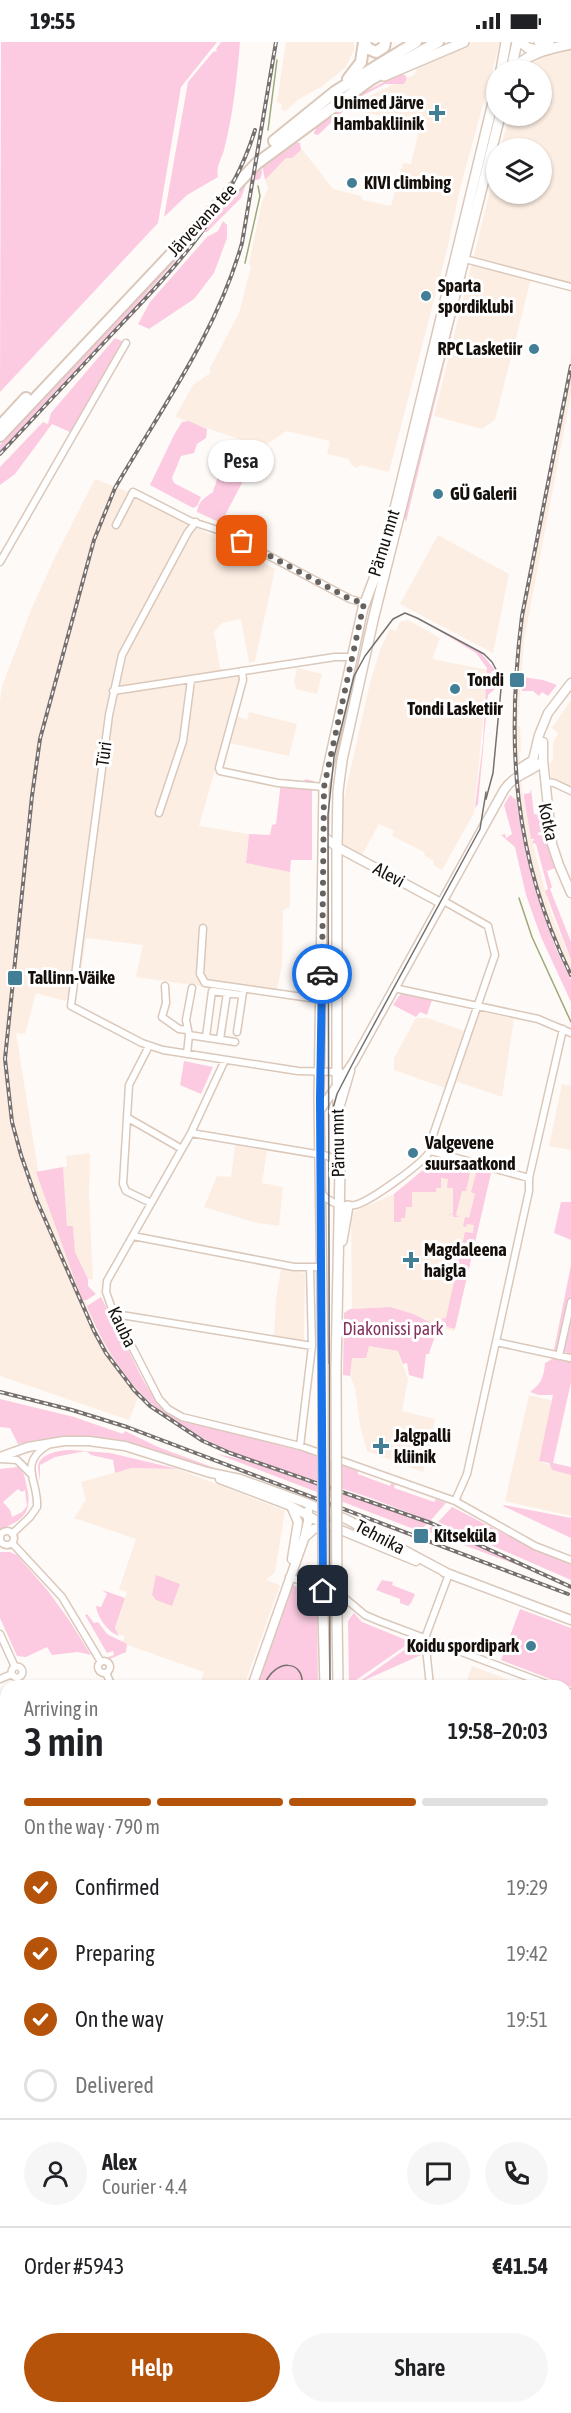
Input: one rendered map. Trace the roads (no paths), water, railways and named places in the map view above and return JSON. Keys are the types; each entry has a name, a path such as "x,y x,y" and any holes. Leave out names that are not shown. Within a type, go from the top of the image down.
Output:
{"highway":[{"path":"365,42 367,48 376,52 384,47 385,42"},
{"path":"336,91 358,68 365,42"},
{"name":"Järvevana tee","path":"0,426 239,170 336,91 416,42"},
{"name":"Järvevana tee","path":"0,436 249,170 282,143 370,80 438,42"}],"main road":[{"path":"370,80 391,74 464,42"},
{"path":"503,60 506,42"},
{"path":"514,60 519,42 528,48 571,44"},
{"path":"522,60 549,42"},
{"name":"Pärnu mnt","path":"325,1680 320,1155 324,787 364,603 382,558 391,525 487,126"},
{"name":"Pärnu mnt","path":"338,1680 337,1257 343,1205 337,1083 337,847 342,760 374,616 498,126"},
{"path":"364,603 374,616"}],"street":[{"path":"465,259 571,287"},
{"path":"0,562 126,343"},
{"path":"116,525 133,492 175,515 224,532 350,599 364,603"},
{"name":"Türi","path":"148,1046 71,1006 113,692 122,656 188,532 196,522"},
{"path":"113,692 335,657 351,657"},
{"path":"242,671 243,680 220,771 278,783 324,787"},
{"path":"159,813 183,741 191,680"},
{"path":"571,683 546,729 535,771 542,779 571,791"},
{"path":"542,779 537,764 539,735 546,717 564,694"},
{"path":"320,1110 337,1083 348,1071 483,826 485,816 503,783 512,774 537,764"},
{"name":"Kotka","path":"542,779 544,812 559,865 571,893"},
{"name":"Alevi","path":"323,836 337,847 441,901"},
{"path":"321,1193 328,1201 343,1205 362,1203 411,1169 431,1150 433,1135 495,955 488,926 441,901"},
{"path":"203,928 202,979 205,983 242,992"},
{"path":"165,986 166,1003 162,1017 175,1027 188,1032 235,1042"},
{"path":"187,1054 186,1020 192,988"},
{"path":"394,988 538,1019 571,1033"},
{"path":"206,1037 212,991 322,997"},
{"path":"237,1032 242,992"},
{"path":"220,1040 227,993"},
{"path":"455,1501 467,1473 563,1029"},
{"path":"151,1203 126,1191 123,1184 129,1085 148,1046 225,1060 320,1073 348,1071"},
{"name":"Kauba","path":"225,1060 191,1133 107,1281 106,1293 115,1314 159,1399 168,1409 182,1418 300,1446 455,1501 535,1546 571,1560"},
{"path":"339,1111 353,1062"},
{"path":"128,1118 182,1149"},
{"path":"191,1133 320,1155 331,1158 340,1169"},
{"path":"431,1150 529,1178"},
{"path":"133,1236 310,1268 322,1267"},
{"path":"300,1446 312,1346 310,1268"},
{"path":"559,1356 571,1302"},
{"path":"115,1314 312,1346"},
{"path":"496,1342 570,1358"},
{"name":"Tehnika","path":"0,1458 27,1447 54,1442 89,1441 125,1446 207,1472 291,1506 330,1526 387,1550 571,1620"},
{"path":"54,1442 39,1451 33,1458 31,1474 37,1507 33,1514 12,1534 12,1543 62,1597 101,1662 98,1667 99,1671 106,1673 109,1680"},
{"path":"0,1458 16,1460 31,1474"},
{"name":"Tehnika","path":"207,1472 240,1479 304,1502 367,1530 449,1574"},
{"path":"254,1680 304,1539 308,1515 304,1502"},
{"path":"290,1577 298,1522 291,1506"},
{"path":"298,1522 308,1515 316,1514 367,1530"},
{"path":"304,1539 314,1529 330,1526"},
{"path":"12,1534 7,1532 1,1536 1,1542 6,1545 12,1543"},
{"path":"430,1680 426,1638 449,1574"},
{"path":"290,1577 341,1595 365,1615 536,1680"},
{"path":"0,1634 15,1667 12,1674 0,1679"},
{"path":"15,1667 22,1669 21,1680"},
{"path":"12,1674 14,1677 20,1677"}],"waterway":[{"path":"268,130 277,60"},
{"path":"245,263 260,196 258,186"},
{"path":"519,898 532,937 571,1022"}],"tram line":[{"path":"330,1680 328,815 334,757 354,676 365,656 393,619 405,613 484,654 498,673 501,689 493,773 486,799"},
{"path":"332,1112 337,1094 353,1063 480,829 486,792"},
{"path":"267,1680 275,1670 288,1665 299,1671 302,1680"}],"railway":[{"path":"276,42 242,243 231,276 203,339 115,488 94,540 40,739 5,1059 12,1122 37,1201 94,1331 106,1353 134,1390 150,1406 203,1441 230,1453 431,1523 571,1587"},
{"path":"0,454 155,288 196,240 230,188 255,130"},
{"path":"571,366 522,616 515,710 515,755 526,844 537,888 571,975"},
{"path":"0,1392 127,1427 568,1594"}],"place":[{"name":"Unimed Järve Hambakliinik","path":"437,113"},
{"name":"KIVI climbing","path":"352,183"},
{"name":"Sparta spordiklubi","path":"426,296"},
{"name":"RPC Lasketiir","path":"534,349"},
{"name":"GÜ Galerii","path":"438,494"},
{"name":"Pesa","path":"242,541"},
{"name":"Tondi","path":"517,680"},
{"name":"Tondi Lasketiir","path":"455,689"},
{"name":"Tallinn-Väike","path":"15,978"},
{"name":"Valgevene suursaatkond","path":"413,1153"},
{"name":"Magdaleena haigla","path":"411,1260"},
{"name":"Jalgpalli kliinik","path":"381,1446"},
{"name":"Kitseküla","path":"421,1536"},
{"name":"Koidu spordipark","path":"531,1646"}],"park label":[{"name":"Diakonissi park","path":"393,1329"}]}
